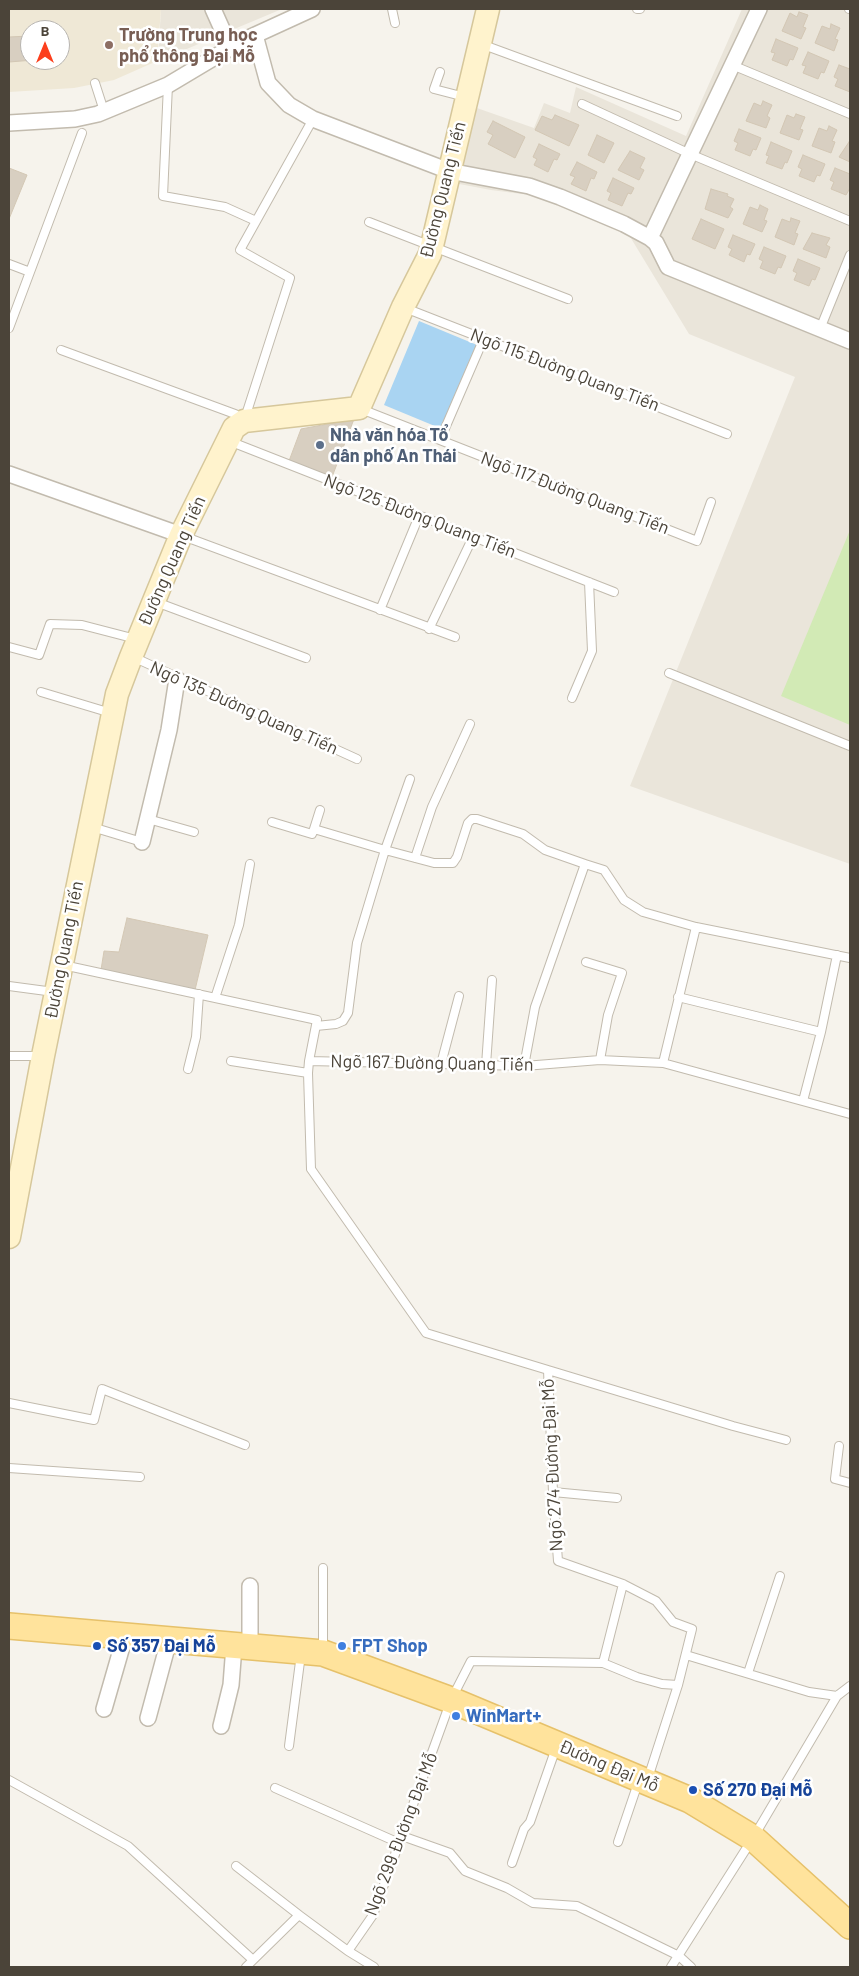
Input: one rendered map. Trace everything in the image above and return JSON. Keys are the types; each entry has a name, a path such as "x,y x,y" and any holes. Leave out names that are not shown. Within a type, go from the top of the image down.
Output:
{"main road":[{"name":"Đường Đại Mỗ","path":"9,1626 312,1653 451,1700 690,1800 753,1838 850,1926"}],"street":[{"path":"213,9 230,47"},
{"path":"9,123 75,119 104,111 168,85 230,47 312,9"},
{"name":"Đường Quang Tiến","path":"359,408 403,307 430,254 488,9"},
{"path":"650,238 759,9"},
{"path":"255,35 268,82 289,105 313,119 450,171 529,186 560,197 624,224 650,238 656,243 668,268 850,341"},
{"path":"244,421 359,408"},
{"name":"Đường Quang Tiến","path":"9,1237 11,1212 20,1159 43,1056 116,694 181,535 227,440 234,428 244,421"},
{"path":"9,474 181,535"},
{"path":"142,842 169,730 177,679"},
{"path":"221,1726 242,1647 250,1586"},
{"path":"104,1709 125,1636"},
{"path":"148,1718 169,1640"}],"lane":[{"path":"392,9 395,23"},
{"path":"480,44 677,116"},
{"path":"732,65 850,114"},
{"path":"440,72 434,89 467,97"},
{"path":"95,83 104,111"},
{"path":"168,85 163,196 225,207 256,221"},
{"path":"582,104 690,154 850,221"},
{"path":"61,350 235,414 244,421 290,278 240,250 313,119"},
{"path":"9,328 82,133"},
{"path":"369,222 432,245 568,300"},
{"path":"820,329 850,255"},
{"path":"9,264 30,272"},
{"name":"Ngõ 115 Đường Quang Tiến","path":"403,307 727,434"},
{"path":"440,440 484,338"},
{"name":"Ngõ 117 Đường Quang Tiến","path":"359,408 697,541 711,502"},
{"name":"Ngõ 125 Đường Quang Tiến","path":"227,440 614,592"},
{"path":"380,610 420,516"},
{"path":"181,535 429,629 455,637"},
{"path":"429,629 473,537"},
{"path":"572,698 592,652 589,582"},
{"path":"154,601 306,658"},
{"name":"Ngõ 135 Đường Quang Tiến","path":"9,647 39,654 50,624 82,624 134,648 177,679 358,759"},
{"path":"669,673 850,746"},
{"path":"41,692 112,714"},
{"path":"415,858 432,808 470,724"},
{"path":"61,965 316,1020 316,1026 336,1024 343,1021 348,1013 357,942 385,850 410,780"},
{"path":"272,822 312,834 320,810"},
{"path":"148,818 194,832"},
{"path":"314,829 434,863 453,863 457,857 468,823 472,819 477,818 523,834 545,850 604,870 624,900 643,912 696,927 850,958"},
{"path":"90,827 142,842"},
{"path":"216,998 239,925 250,864"},
{"path":"524,1066 535,1007 585,864"},
{"path":"663,1063 696,927"},
{"path":"803,1101 837,955"},
{"path":"586,962 622,973 608,1015 600,1060"},
{"path":"486,1065 492,980"},
{"path":"9,986 56,992"},
{"path":"188,1068 196,1037 199,994"},
{"path":"441,1064 459,996"},
{"path":"678,998 820,1032"},
{"name":"Ngõ 167 Đường Quang Tiến","path":"316,1026 309,1062 524,1066 600,1060 663,1063 850,1114"},
{"path":"9,1056 43,1056"},
{"path":"231,1062 308,1073"},
{"name":"Ngõ 274 Đường Đại Mỗ","path":"309,1062 311,1168 426,1333 548,1370 558,1561 623,1584 656,1601 673,1622 692,1629 678,1685 618,1842"},
{"path":"548,1370 733,1426 786,1440"},
{"path":"9,1403 94,1420 102,1388 245,1445"},
{"path":"839,1446 835,1479 850,1483"},
{"path":"9,1468 140,1477"},
{"path":"553,1492 616,1498"},
{"path":"289,1746 312,1653 323,1568"},
{"path":"748,1674 780,1576"},
{"path":"623,1584 603,1663 637,1677 662,1684 678,1685"},
{"path":"686,1655 809,1692 837,1696"},
{"name":"Ngõ 299 Đường Đại Mỗ","path":"348,1951 373,1915 451,1700 470,1661 603,1663"},
{"path":"672,1967 753,1838 837,1696 850,1686"},
{"path":"512,1863 524,1829 530,1822 557,1744"},
{"path":"9,1780 128,1846 253,1960"},
{"path":"275,1788 400,1839 450,1853 465,1870 507,1888 533,1903 577,1906 678,1956 691,1967"},
{"path":"236,1866 348,1951 374,1967"},
{"path":"246,1967 299,1915"}],"shaded area":[{"name":"Trường Trung học phổ thông Đại Mỗ","path":"9,9 161,9 157,61 114,80 74,88 9,92"},
{"path":"161,9 282,9 158,61"},
{"path":"742,9 850,9 850,864 630,786 795,377 689,334 629,235 545,197 454,183 474,107 534,128 544,103 570,113 576,87 686,136"}],"green space":[{"path":"850,530 850,725 781,696"}],"water":[{"path":"419,321 477,345 442,429 384,405"}],"building":[{"path":"799,12 808,15 803,27 806,28 801,39 782,31 790,13 797,17"},
{"path":"831,24 840,28 835,39 838,40 834,51 815,43 822,26 830,29"},
{"path":"20,36 20,61 9,62 9,37"},
{"path":"776,39 798,48 793,60 790,59 787,66 772,60 775,53 771,52"},
{"path":"808,52 829,61 824,73 821,72 818,79 803,73 806,66 802,65"},
{"path":"839,65 850,69 850,92 835,86 838,79 834,77"},
{"path":"763,101 772,105 767,116 770,118 766,128 746,121 754,103 761,106"},
{"path":"796,114 805,117 800,129 803,130 799,140 780,133 787,115 794,118"},
{"path":"555,115 579,125 569,146 535,130 542,116 552,120"},
{"path":"493,121 525,137 515,158 488,144 493,135 487,132"},
{"path":"829,126 837,130 832,141 835,142 831,153 812,146 819,128 827,131"},
{"path":"739,129 761,138 756,150 753,149 750,156 735,150 738,143 734,141"},
{"path":"597,135 614,143 604,163 588,155"},
{"path":"771,142 792,151 782,169 766,163 769,156 766,155"},
{"path":"850,143 850,162 839,157"},
{"path":"539,144 560,154 557,160 554,159 548,172 534,165 537,159 533,157"},
{"path":"630,151 645,158 640,168 644,170 639,180 618,170"},
{"path":"803,155 825,164 820,176 817,175 814,182 799,176 802,169 798,167"},
{"path":"577,162 597,172 594,179 591,178 586,191 571,184 575,177 570,175"},
{"path":"9,168 27,175 9,219"},
{"path":"835,168 850,174 850,188 846,195 831,189 834,182 830,180"},
{"path":"613,178 634,188 631,194 628,193 622,206 608,200 611,193 607,191"},
{"path":"711,189 728,194 727,196 734,199 730,207 733,209 728,218 705,209"},
{"path":"760,205 768,209 764,220 767,221 762,232 743,224 750,207 758,210"},
{"path":"791,218 800,221 795,233 798,234 794,245 775,237 782,219 790,222"},
{"path":"701,219 724,229 715,249 692,239"},
{"path":"812,233 830,238 826,245 830,247 826,258 803,249"},
{"path":"733,235 755,244 750,255 747,254 744,262 729,255 732,249 728,247"},
{"path":"764,247 786,256 781,268 778,267 775,274 760,268 763,261 759,259"},
{"path":"798,259 820,268 815,280 812,279 809,286 794,280 797,273 793,271"},
{"name":"Nhà văn hóa Tổ dân phố An Thái","path":"354,419 332,477 289,461 301,429"},
{"path":"127,918 208,935 195,990 101,970 104,951 119,952"}],"place":[{"name":"Trường Trung học phổ thông Đại Mỗ","path":"109,45"},
{"name":"Nhà văn hóa Tổ dân phố An Thái","path":"320,445"},
{"name":"Số 357 Đại Mỗ","path":"97,1646"},
{"name":"FPT Shop","path":"342,1646"},
{"name":"WinMart+","path":"456,1716"},
{"name":"Số 270 Đại Mỗ","path":"693,1790"}]}
